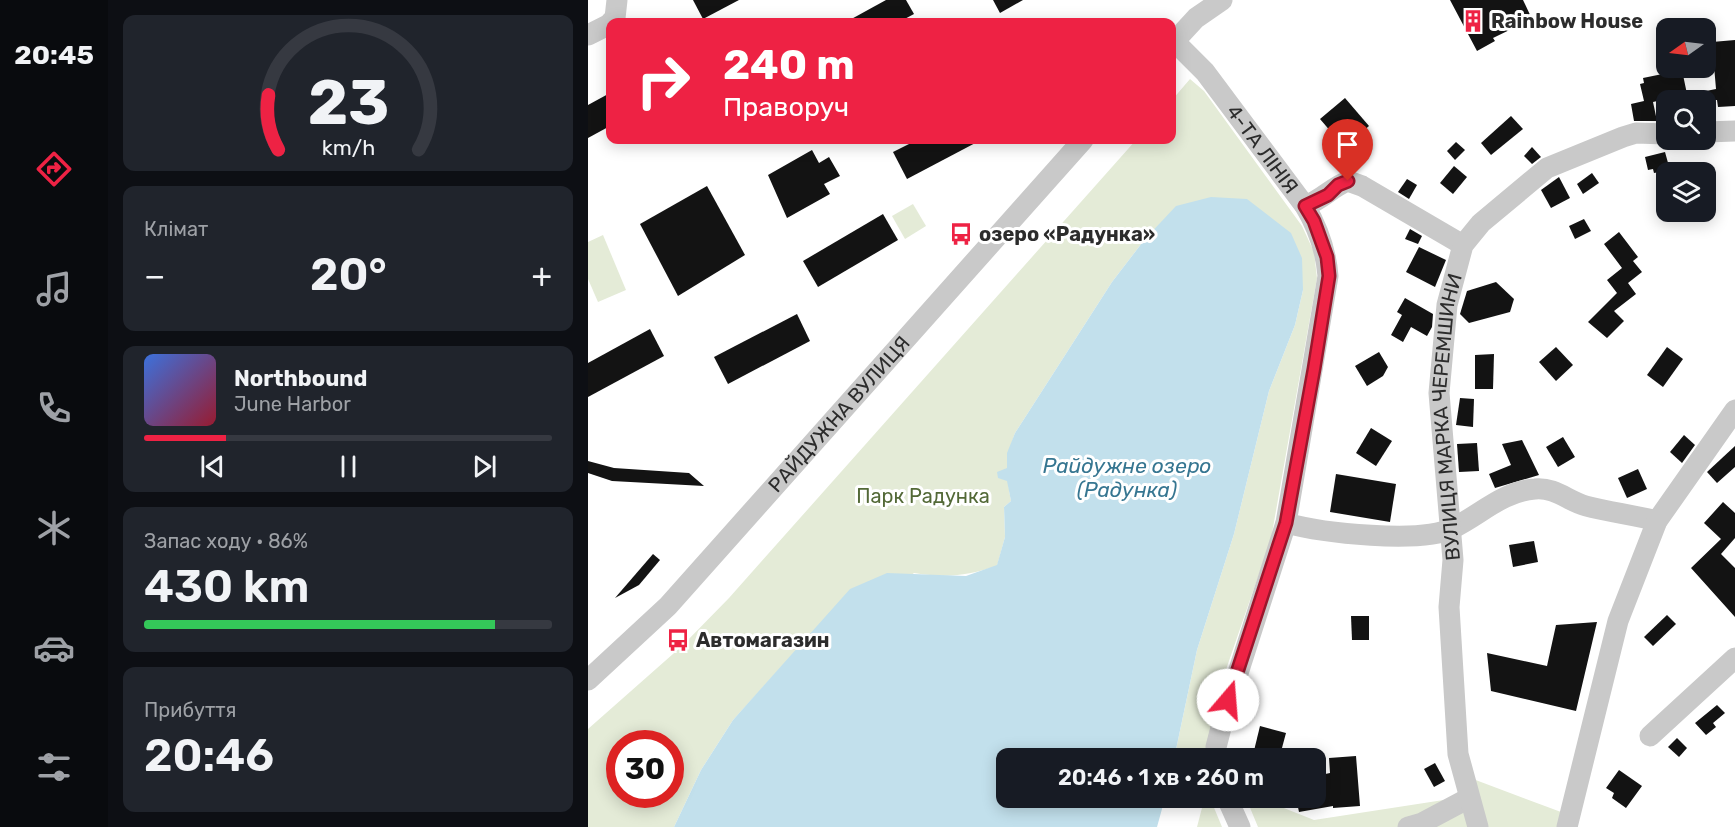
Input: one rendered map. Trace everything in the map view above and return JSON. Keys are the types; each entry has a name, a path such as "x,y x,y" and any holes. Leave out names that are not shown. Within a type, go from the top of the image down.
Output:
{"street":[{"path":"615,18 617,0"},
{"path":"1176,39 1196,18 1222,0"},
{"path":"588,35 606,28"},
{"name":"4-ТА ЛІНІЯ","path":"1176,45 1205,72 1305,206 1314,221 1327,257 1329,276 1286,523 1226,710 1216,748"},
{"path":"1716,132 1735,131"},
{"name":"ВУЛИЦЯ МАРКА ЧЕРЕМШИНИ","path":"1478,827 1458,754 1449,607 1453,560 1439,393 1447,305 1463,245 1481,223 1547,168 1623,137 1636,134 1656,134"},
{"name":"РАЙДУЖНА ВУЛИЦЯ","path":"590,673 668,606 1079,144"},
{"path":"1305,206 1328,195 1338,185 1348,181 1362,186 1463,245"},
{"path":"1567,827 1618,621 1657,521 1735,410"},
{"path":"1286,523 1341,532 1428,536 1451,530 1499,500 1520,491 1537,488 1556,491 1583,505 1657,521"},
{"path":"1650,736 1735,658"},
{"path":"1408,827 1422,824 1469,798"},
{"path":"1231,808 1240,827"}],"green space":[{"name":"Парк Радунка","path":"1190,79 1204,91 1302,226 1314,252 1317,278 1271,539 1220,687 1210,748 1176,748 1197,650 1234,534 1269,391 1295,325 1303,290 1145,239 1112,282 1015,433 1008,467 1011,501 1004,507 1005,537 997,566 956,575 914,573 783,665 733,720 701,770 684,806 684,730 606,730 606,808 683,808 674,827 588,827 588,729 682,646 729,598 1132,144 1176,144 1176,95"},
{"path":"913,204 926,226 905,239 892,216"},
{"path":"603,235 626,290 598,302 588,279 588,242"},
{"path":"1473,779 1561,812 1557,827 1487,827"},
{"path":"1463,797 1472,827 1258,827 1250,808 1284,808 1314,820"},
{"path":"1202,808 1214,808 1222,827 1197,827"}],"water":[{"name":"Райдужне озеро (Радунка)","path":"1211,197 1247,199 1291,233 1302,258 1303,290 1295,325 1269,391 1234,534 1197,650 1176,748 996,748 996,808 1162,808 1157,827 674,827 701,770 733,720 850,589 887,573 966,576 997,565 1005,537 1004,507 1011,501 1007,481 998,478 997,472 1007,468 1007,453 1015,433 1112,282 1145,239 1176,206"}],"building":[{"path":"693,0 739,0 705,18 702,18"},
{"path":"886,0 906,0 914,14 906,18 853,18"},
{"path":"993,0 1023,0 1000,13"},
{"path":"1450,0 1523,0 1532,19 1493,38 1495,41 1477,51"},
{"path":"1735,40 1735,106 1718,107 1716,90 1711,90 1716,89 1716,42"},
{"path":"1656,75 1656,78 1684,78 1686,90 1656,90 1656,101 1653,102 1656,121 1634,121 1631,104 1644,101 1640,84 1644,83 1643,78"},
{"path":"606,95 606,128 588,138 588,105"},
{"path":"1345,98 1369,126 1344,147 1320,119"},
{"path":"1511,116 1523,129 1491,155 1481,143"},
{"path":"1456,142 1465,150 1455,160 1447,151"},
{"path":"909,144 973,144 907,179 893,152"},
{"path":"1532,147 1541,157 1532,164 1524,156"},
{"path":"812,150 819,163 829,157 840,176 824,184 830,194 787,218 768,175"},
{"path":"1665,152 1668,162 1656,162 1656,173 1654,173 1653,169 1648,170 1645,157"},
{"path":"1454,166 1467,177 1453,194 1440,183"},
{"path":"1592,173 1599,183 1583,194 1577,184"},
{"path":"1559,177 1570,198 1551,208 1541,190"},
{"path":"1407,179 1417,185 1409,199 1398,192"},
{"path":"707,186 745,255 678,296 640,224"},
{"path":"883,214 898,240 818,287 803,261"},
{"path":"1584,219 1591,231 1575,239 1569,226"},
{"path":"1410,229 1422,236 1418,244 1405,239"},
{"path":"1619,232 1638,257 1633,261 1642,272 1628,283 1636,294 1614,311 1624,321 1607,338 1588,322 1617,293 1607,280 1622,268 1604,244"},
{"path":"1419,247 1446,260 1435,287 1406,272"},
{"path":"1496,282 1514,299 1510,312 1469,323 1460,314 1467,291"},
{"path":"1405,298 1433,314 1432,327 1427,336 1411,327 1403,342 1391,335 1402,315 1397,312"},
{"path":"797,314 810,341 728,384 714,357"},
{"path":"650,329 664,356 588,397 588,363"},
{"path":"1556,347 1573,365 1556,381 1539,362"},
{"path":"1667,347 1683,359 1663,387 1647,375"},
{"path":"1379,352 1388,367 1383,376 1367,386 1355,366"},
{"path":"1494,354 1493,389 1475,389 1475,355"},
{"path":"1460,398 1474,399 1473,427 1456,425"},
{"path":"1371,428 1392,441 1376,466 1356,453"},
{"path":"1684,435 1695,445 1682,463 1670,452"},
{"path":"1563,437 1575,457 1558,467 1546,447"},
{"path":"1522,440 1539,475 1495,488 1489,474 1511,465 1502,444"},
{"path":"1477,443 1479,471 1459,472 1457,444"},
{"path":"1735,446 1735,467 1717,483 1707,472"},
{"path":"588,461 614,468 689,473 704,486 612,481 588,473"},
{"path":"1638,469 1647,489 1627,498 1618,478"},
{"path":"1336,474 1396,484 1390,522 1330,512"},
{"path":"1723,502 1735,513 1735,538 1721,554 1735,568 1735,617 1691,568 1721,539 1704,523"},
{"path":"1534,541 1538,562 1513,567 1509,545"},
{"path":"653,554 660,560 639,585 615,598"},
{"path":"1667,615 1676,624 1653,646 1644,637"},
{"path":"1351,616 1369,616 1369,640 1352,640"},
{"path":"1597,622 1576,711 1491,691 1487,653 1547,666 1556,625"},
{"path":"1717,705 1725,713 1713,723 1716,727 1706,735 1695,723"},
{"path":"1260,726 1286,733 1282,748 1255,748"},
{"path":"1677,738 1687,748 1679,757 1668,747"},
{"path":"1356,756 1360,806 1326,807 1326,774 1330,773 1329,758"},
{"path":"1435,763 1445,781 1434,787 1424,769"},
{"path":"1619,770 1642,786 1626,808 1612,798 1614,793 1606,788"},
{"path":"1298,808 1322,808 1299,812"}],"place":[{"name":"Rainbow House","path":"1473,21"},
{"name":"озеро «Радунка»","path":"961,234"},
{"name":"Автомагазин","path":"678,640"}],"route":[{"path":"1228,700 1286,523 1329,276 1327,257 1314,221 1305,206 1328,195 1338,185 1348,181"}]}
